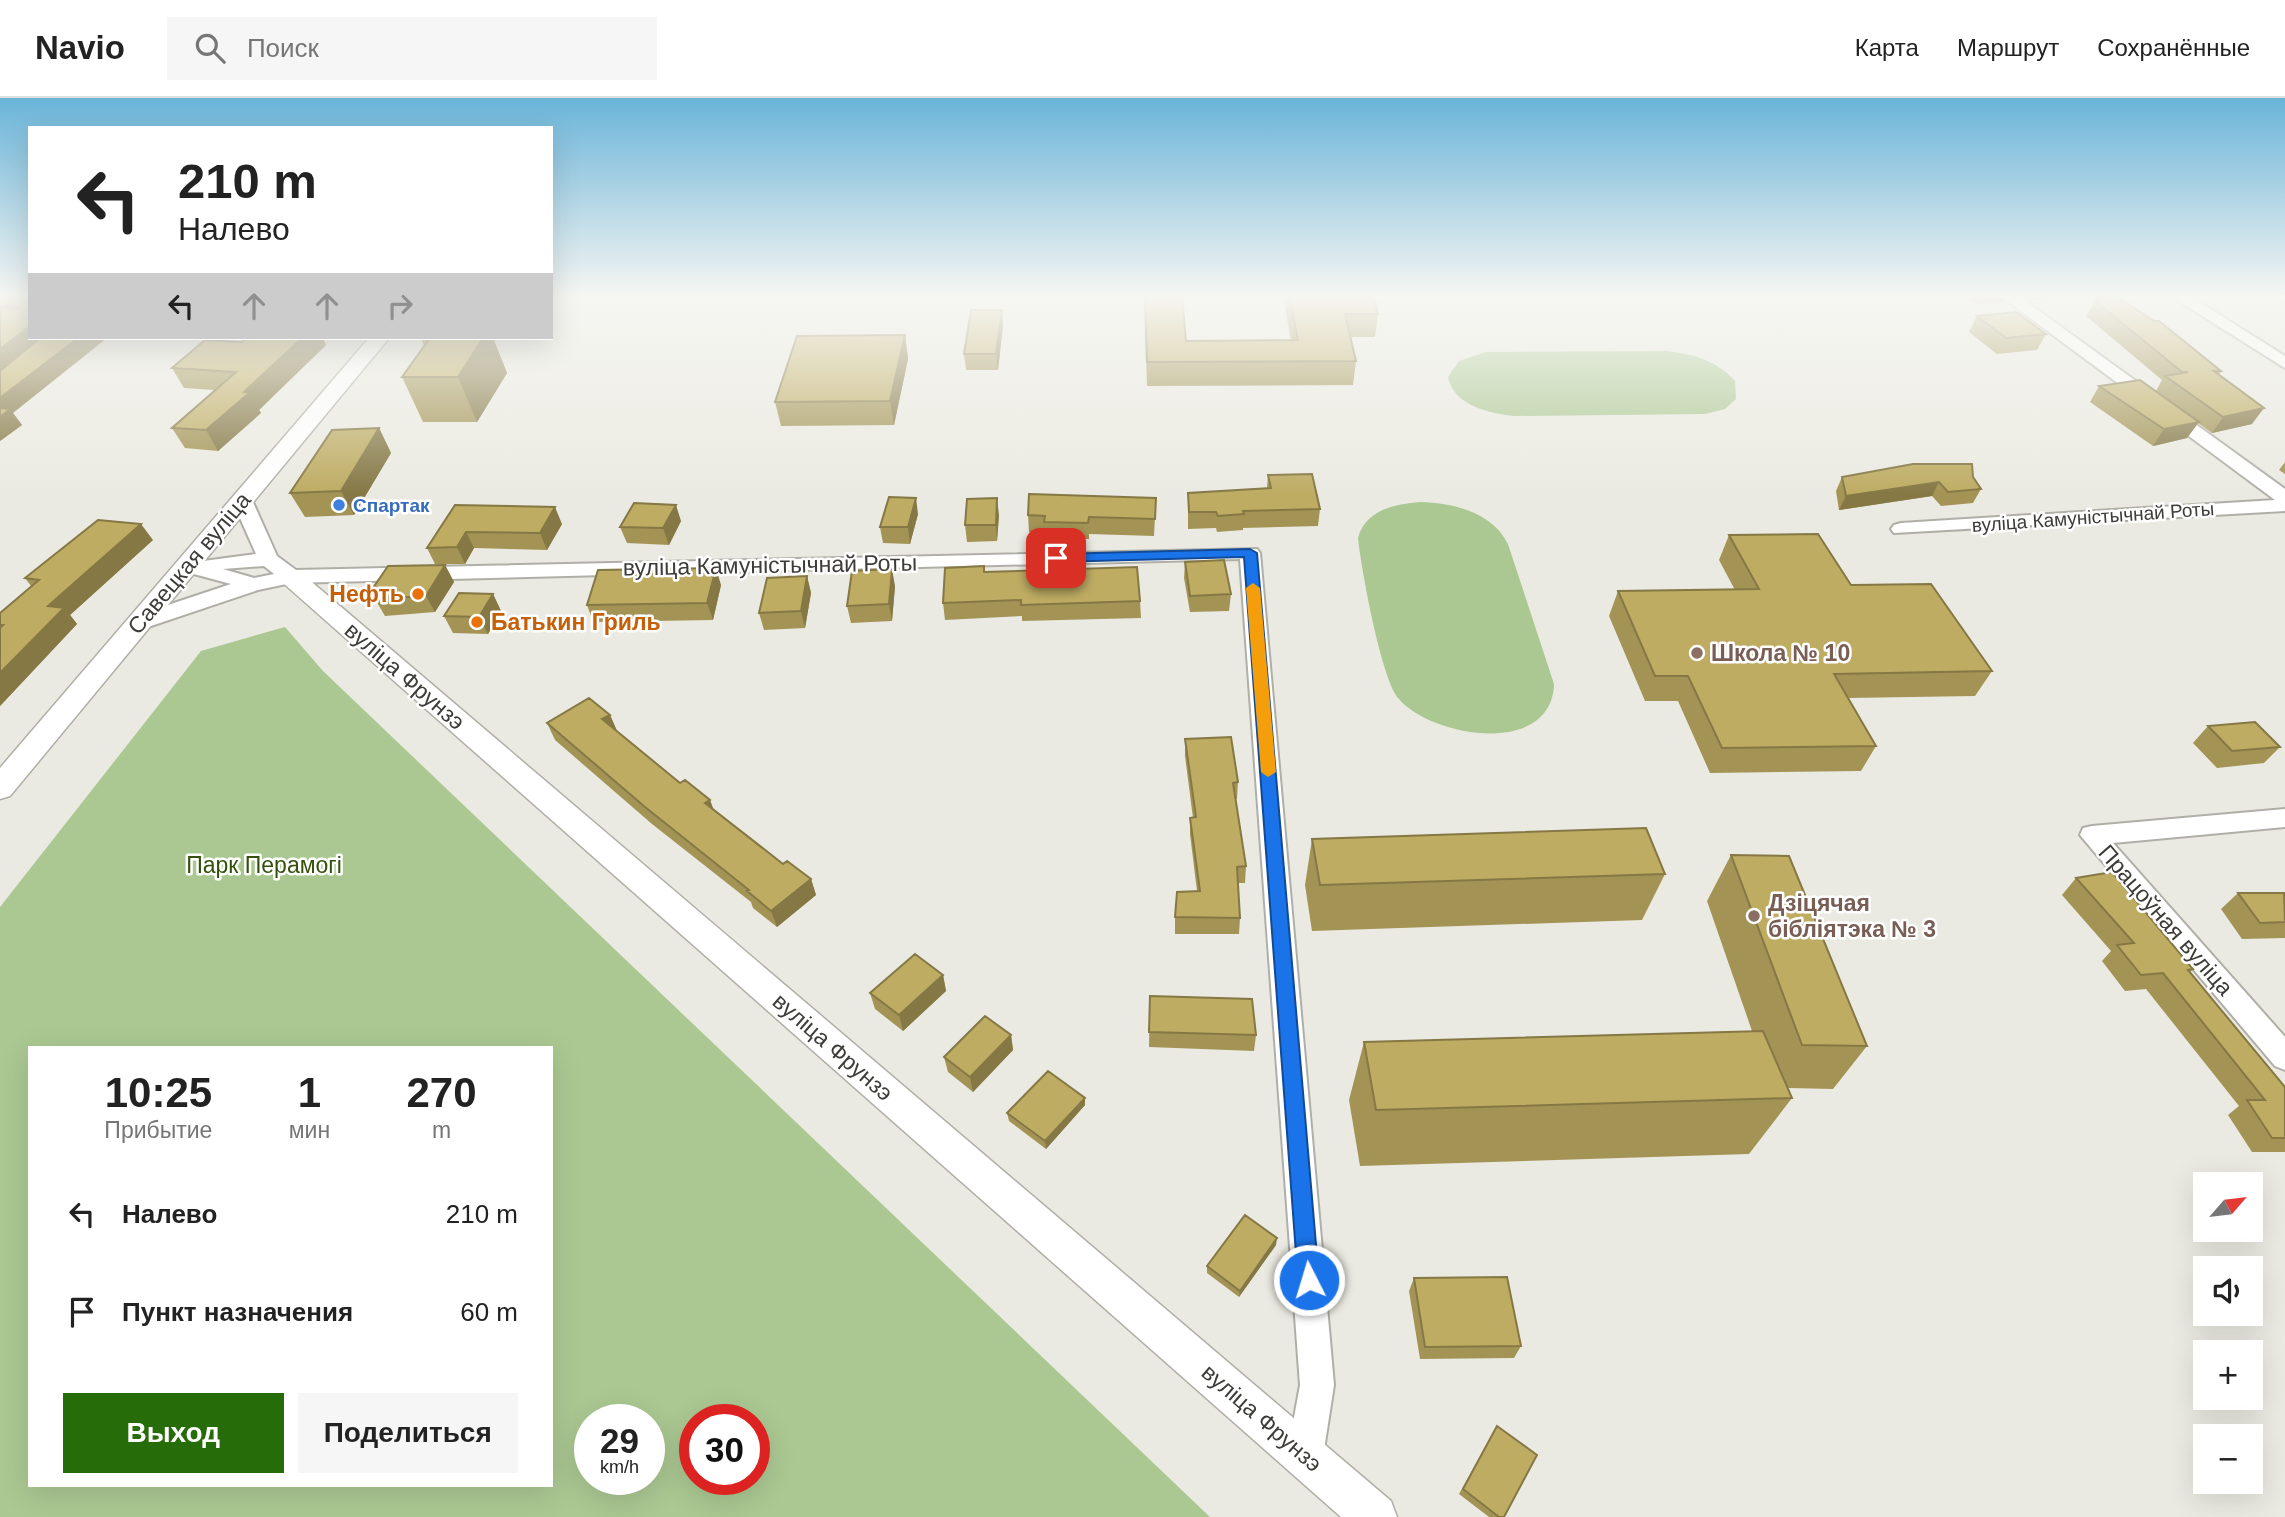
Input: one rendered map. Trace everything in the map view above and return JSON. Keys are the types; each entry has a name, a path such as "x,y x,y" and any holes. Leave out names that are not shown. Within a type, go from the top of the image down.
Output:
{"street":[{"name":"Савецкая вуліца","path":"0,788 359,361"},
{"path":"2098,361 2285,498"},
{"name":"вуліца Фрунзэ","path":"242,500 279,568 1376,1517"},
{"name":"вуліца Камуністычнай Роты","path":"1901,529 2285,505"},
{"name":"вуліца Камуністычнай Роты","path":"279,568 1250,553 1317,1385 1305,1456"},
{"path":"186,566 279,568"},
{"path":"186,566 254,584"},
{"path":"140,621 254,584 279,568"},
{"name":"Працоўная вуліца","path":"2285,818 2092,835 2285,1056"}],"green space":[{"path":"1459,361 1707,361 1735,381 1736,399 1725,409 1705,414 1514,416 1484,410 1465,401 1457,395 1448,377"},
{"path":"1420,502 1446,504 1471,511 1492,524 1508,544 1554,684 1548,707 1533,723 1512,731 1488,733 1461,730 1436,723 1414,712 1398,698 1385,668 1373,621 1358,538 1367,521 1382,510"},
{"name":"Парк Перамогі","path":"285,627 323,671 1210,1517 0,1517 0,907 201,651"}],"building":[{"path":"12,361 48,361 0,398 0,371"},
{"path":"180,361 277,361 244,392 249,393 206,430 172,428 236,372 172,368"},
{"path":"413,361 468,361 458,377 402,377"},
{"path":"789,361 899,361 890,401 775,402"},
{"path":"1147,361 1310,361 1147,362"},
{"path":"2169,361 2209,361 2221,371 2214,371 2264,408 2223,417 2165,376 2188,372 2182,372"},
{"path":"2140,380 2199,422 2164,429 2099,386"},
{"path":"0,408 10,409 0,417"},
{"path":"379,428 341,491 290,493 332,430"},
{"path":"1913,464 1972,464 1973,477 1981,489 1948,492 1939,482 1846,496 1842,477"},
{"path":"1312,474 1320,509 1243,511 1244,514 1218,516 1216,512 1189,512 1188,493 1271,488 1268,475"},
{"path":"1029,494 1156,498 1155,519 1089,517 1088,523 1044,522 1045,516 1028,515"},
{"path":"889,497 916,498 908,527 880,527"},
{"path":"997,498 996,525 965,525 967,499"},
{"path":"634,503 676,505 663,528 620,527"},
{"path":"455,505 555,507 540,533 466,532 457,547 427,548"},
{"path":"98,520 141,524 48,606 64,608 0,673 0,628 3,625 0,625 0,613 39,580 25,578"},
{"path":"1818,534 1851,585 1931,584 1992,671 1834,674 1876,746 1722,748 1688,676 1655,676 1618,591 1759,589 1729,535"},
{"path":"1224,560 1231,594 1190,596 1185,562"},
{"path":"445,565 426,596 375,599 382,588 373,588 388,566"},
{"path":"984,566 984,572 1137,567 1140,601 1021,605 1021,600 943,603 945,568"},
{"path":"716,568 707,603 587,605 598,570"},
{"path":"892,569 889,604 847,606 852,571"},
{"path":"807,576 801,611 759,613 767,578"},
{"path":"459,593 493,594 479,617 444,616"},
{"path":"589,698 610,715 602,719 680,783 685,780 710,800 705,803 783,864 787,861 811,879 771,911 547,723"},
{"path":"2255,722 2280,747 2232,751 2208,726"},
{"path":"1231,737 1238,782 1233,783 1246,866 1237,867 1240,918 1175,917 1177,892 1200,891 1190,818 1196,817 1185,739"},
{"path":"1646,828 1665,874 1320,885 1312,839"},
{"path":"1731,855 1789,856 1867,1046 1802,1045"},
{"path":"2112,872 2193,969 2188,970 2285,1087 2285,1138 2272,1138 2247,1100 2265,1100 2163,973 2141,975 2117,945 2134,943 2076,878"},
{"path":"2238,893 2284,893 2285,922 2260,923"},
{"path":"915,954 943,975 899,1015 870,993"},
{"path":"1150,996 1252,999 1256,1035 1149,1032"},
{"path":"985,1016 1011,1035 970,1077 944,1057"},
{"path":"1763,1031 1792,1098 1376,1110 1364,1042"},
{"path":"1048,1071 1085,1098 1045,1141 1007,1113"},
{"path":"1245,1215 1277,1238 1240,1291 1207,1266"},
{"path":"1507,1277 1521,1346 1425,1347 1414,1278"},
{"path":"1497,1426 1537,1455 1504,1517 1499,1517 1463,1489"}],"slow traffic":[{"path":"1253,588 1268,772"}],"place":[{"name":"Спартак","path":"339,505"},
{"name":"Нефть","path":"418,594"},
{"name":"Батькин Гриль","path":"477,622"},
{"name":"Школа № 10","path":"1697,653"},
{"name":"Дзіцячая бібліятэка № 3","path":"1754,916"}],"route":[{"path":"1056,558 1250,553 1309,1280"}]}
